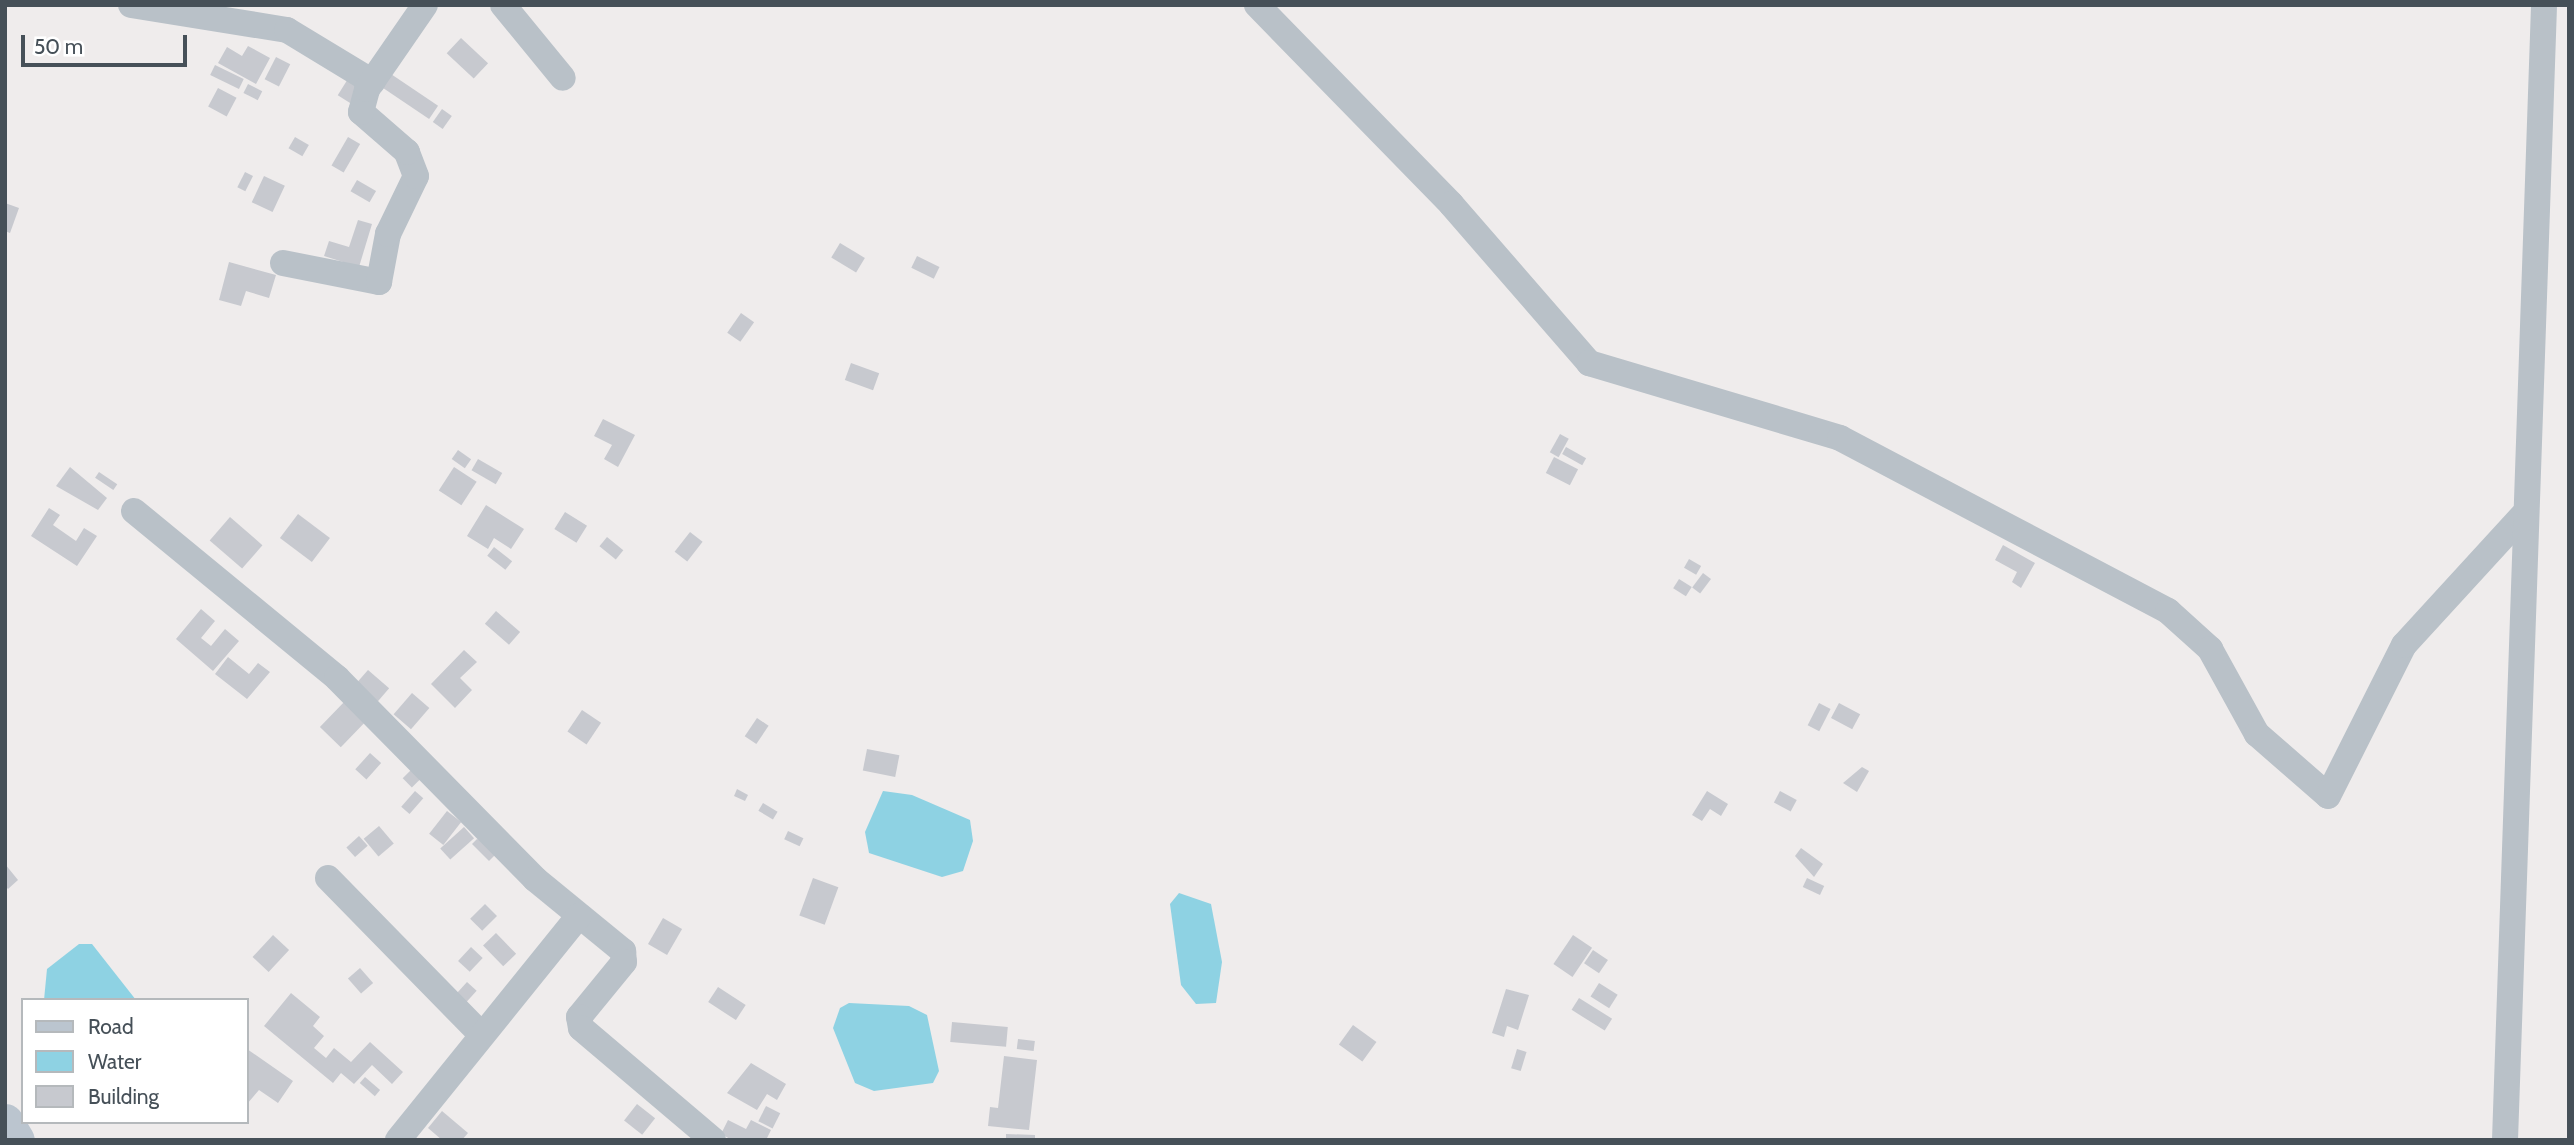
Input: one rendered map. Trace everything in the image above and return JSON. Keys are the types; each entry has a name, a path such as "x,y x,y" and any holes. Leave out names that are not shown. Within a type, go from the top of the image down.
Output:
{"main road":[{"path":"5,1122 16,1140"}],"street":[{"path":"131,5 287,30 373,82"},
{"path":"283,263 379,282 388,234 416,177 407,152 360,112 373,82 425,5"},
{"path":"503,5 562,78"},
{"path":"1257,5 1451,204 1589,363 1840,438 2168,611 2210,649 2257,734 2328,796 2404,645 2523,515"},
{"path":"2505,1140 2523,515 2544,5"},
{"path":"134,511 337,678 579,916 623,951 624,962 579,1017 580,1028 713,1140"},
{"path":"328,878 481,1034"},
{"path":"398,1140 579,916"}],"water":[{"path":"883,791 912,795 970,820 973,841 963,871 942,877 869,853 865,832"},
{"path":"1179,893 1211,904 1222,962 1216,1003 1196,1004 1181,985 1170,904"},
{"path":"79,944 92,944 134,998 44,998 47,969"},
{"path":"849,1003 909,1006 927,1015 939,1071 933,1083 874,1091 855,1083 833,1028 840,1008"}],"building":[{"path":"461,38 488,63 474,79 447,53"},
{"path":"248,46 270,58 256,84 218,63 227,47 242,56"},
{"path":"276,57 290,64 279,87 265,79"},
{"path":"215,65 244,79 239,89 210,75"},
{"path":"385,70 438,106 429,119 376,83"},
{"path":"351,74 364,82 350,103 338,95"},
{"path":"248,84 262,91 258,100 243,93"},
{"path":"218,88 237,98 227,116 208,107"},
{"path":"442,109 452,116 443,129 433,122"},
{"path":"295,137 309,145 302,156 288,148"},
{"path":"348,137 360,144 344,173 332,166"},
{"path":"245,172 253,176 245,191 237,187"},
{"path":"264,176 285,186 273,212 252,202"},
{"path":"357,180 376,191 370,202 350,191"},
{"path":"5,203 19,208 10,233 5,231"},
{"path":"358,220 372,224 359,267 324,256 329,241 349,247"},
{"path":"840,243 865,258 856,273 831,258"},
{"path":"917,256 939,267 934,279 911,268"},
{"path":"229,262 276,275 269,298 246,291 241,306 219,300"},
{"path":"741,313 754,322 740,342 727,333"},
{"path":"851,363 879,373 873,390 845,380"},
{"path":"603,419 635,435 618,467 604,459 612,445 594,436"},
{"path":"1560,434 1569,439 1559,457 1550,452"},
{"path":"1566,447 1586,458 1582,465 1562,454"},
{"path":"458,450 471,459 465,468 452,459"},
{"path":"1554,457 1578,469 1570,485 1546,473"},
{"path":"478,459 502,473 496,484 472,470"},
{"path":"70,467 107,498 98,510 56,486"},
{"path":"454,467 477,482 461,505 439,490"},
{"path":"99,472 117,484 113,490 95,478"},
{"path":"486,505 524,529 511,549 494,538 488,549 467,536"},
{"path":"49,508 60,515 53,525 76,541 84,528 97,536 77,566 31,536"},
{"path":"565,512 587,526 576,543 554,529"},
{"path":"298,514 330,538 312,562 280,538"},
{"path":"230,517 262,545 242,569 210,540"},
{"path":"690,532 703,542 687,562 675,552"},
{"path":"607,537 623,550 616,560 599,546"},
{"path":"2003,545 2035,563 2021,588 2012,582 2017,572 1995,560"},
{"path":"494,547 512,561 505,570 487,556"},
{"path":"1689,559 1701,566 1696,575 1684,568"},
{"path":"1703,573 1711,579 1700,593 1692,587"},
{"path":"1679,579 1692,587 1686,596 1673,588"},
{"path":"201,609 215,621 201,638 211,646 225,629 239,641 213,671 176,639"},
{"path":"496,611 520,632 509,645 485,624"},
{"path":"464,650 477,662 460,678 472,690 455,708 431,684"},
{"path":"228,657 249,674 258,663 270,672 247,699 215,674"},
{"path":"368,670 389,688 374,706 353,687"},
{"path":"412,693 429,708 411,729 394,714"},
{"path":"347,699 368,719 341,747 320,727"},
{"path":"1819,703 1831,709 1819,731 1808,725"},
{"path":"1839,703 1860,714 1852,729 1831,718"},
{"path":"582,710 601,723 587,744 567,732"},
{"path":"757,718 769,726 756,744 745,736"},
{"path":"867,749 899,755 895,777 863,771"},
{"path":"370,753 381,763 366,779 355,769"},
{"path":"414,767 423,776 412,788 403,778"},
{"path":"1862,767 1869,771 1857,792 1843,783"},
{"path":"737,789 748,795 745,801 734,796"},
{"path":"415,791 423,798 410,814 401,807"},
{"path":"1707,791 1728,804 1721,816 1710,809 1702,821 1692,815"},
{"path":"1780,791 1797,800 1791,811 1774,802"},
{"path":"763,803 778,812 773,819 758,811"},
{"path":"447,811 461,822 443,845 429,834"},
{"path":"379,826 394,844 378,856 364,839"},
{"path":"464,827 474,838 450,860 440,848"},
{"path":"788,831 803,838 800,846 784,839"},
{"path":"359,836 368,846 355,857 346,847"},
{"path":"477,839 501,849 489,861 472,844"},
{"path":"1801,848 1823,864 1814,877 1795,856"},
{"path":"5,864 18,880 8,889 5,886"},
{"path":"813,878 838,887 825,925 799,916"},
{"path":"1807,878 1824,886 1820,895 1803,887"},
{"path":"485,904 497,916 482,931 470,919"},
{"path":"663,918 682,929 667,955 648,944"},
{"path":"496,933 516,954 503,966 483,946"},
{"path":"273,935 289,950 269,972 253,957"},
{"path":"1573,935 1592,948 1572,977 1553,964"},
{"path":"471,947 483,958 470,972 458,961"},
{"path":"1593,950 1608,960 1599,973 1584,963"},
{"path":"360,968 373,983 361,994 348,978"},
{"path":"467,982 477,991 464,1005 454,996"},
{"path":"1599,983 1618,995 1609,1008 1591,997"},
{"path":"718,987 746,1005 736,1020 708,1002"},
{"path":"1506,989 1529,995 1518,1030 1507,1026 1504,1037 1492,1033"},
{"path":"291,993 320,1017 313,1026 324,1036 314,1048 326,1058 334,1048 351,1062 370,1042 403,1072 392,1084 372,1065 354,1084 341,1073 333,1083 264,1026"},
{"path":"1579,998 1612,1019 1605,1031 1572,1010"},
{"path":"952,1022 1008,1027 1006,1047 950,1042"},
{"path":"1353,1025 1376,1042 1362,1061 1339,1044"},
{"path":"1018,1039 1035,1041 1034,1051 1017,1049"},
{"path":"1517,1049 1527,1052 1521,1071 1511,1068"},
{"path":"248,1050 293,1081 278,1103 259,1090 248,1103"},
{"path":"1004,1056 1037,1060 1029,1130 988,1126 990,1107 998,1108"},
{"path":"751,1063 786,1084 777,1100 767,1094 757,1110 727,1093"},
{"path":"365,1077 380,1090 375,1096 360,1083"},
{"path":"637,1104 655,1118 642,1135 624,1121"},
{"path":"766,1106 780,1113 773,1128 758,1121"},
{"path":"442,1111 468,1133 462,1140 442,1140 428,1128"},
{"path":"728,1120 746,1129 751,1120 771,1130 766,1140 732,1140 721,1134"},
{"path":"1006,1134 1035,1135 1035,1140 1006,1140"}]}
